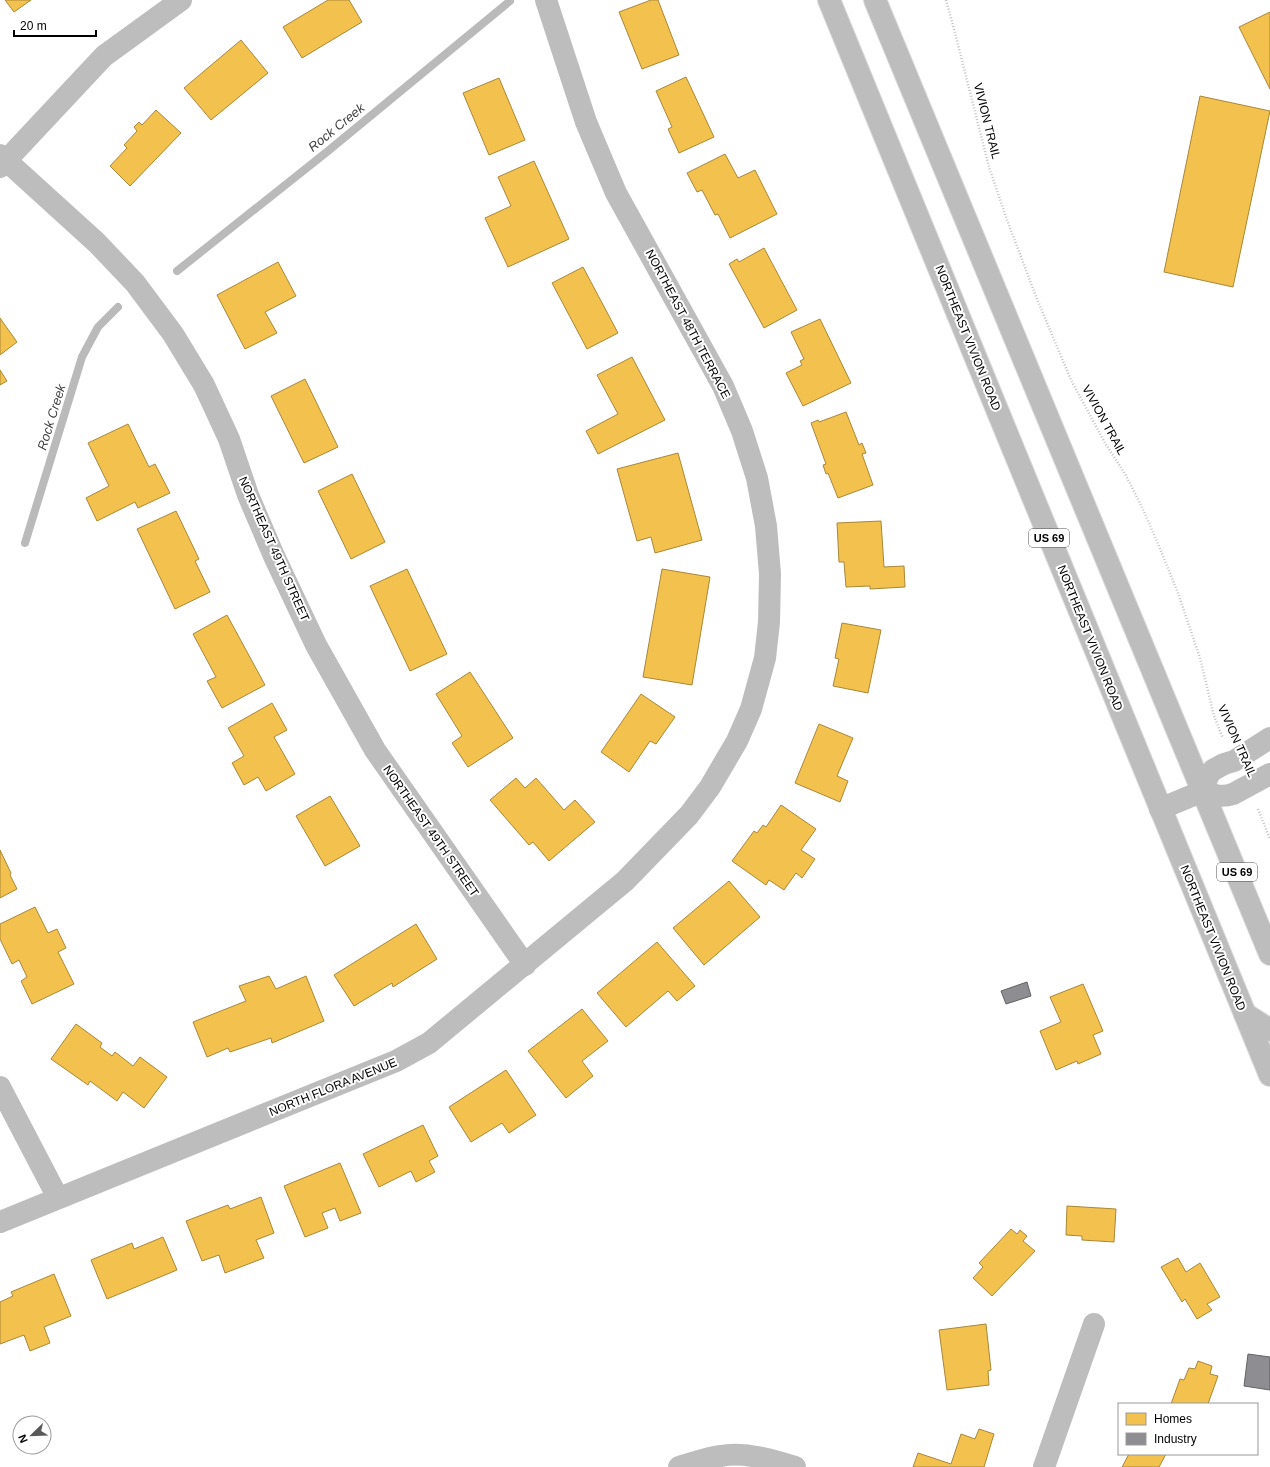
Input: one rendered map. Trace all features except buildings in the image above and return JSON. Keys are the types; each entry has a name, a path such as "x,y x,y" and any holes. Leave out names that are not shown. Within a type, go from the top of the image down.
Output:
{"street":[{"path":"2,160 104,56 181,0"},
{"name":"NORTHEAST 48TH TERRACE","path":"546,0 586,122 616,192 723,386 742,431 756,478 766,526 770,574 769,622 764,658 751,708 737,741 710,787 689,815 625,882"},
{"name":"NORTHEAST VIVION ROAD","path":"829,0 1270,1075"},
{"name":"US 69","path":"875,0 1270,954"},
{"name":"NORTHEAST 49TH STREET","path":"2,160 97,243 135,283 173,334 204,385 220,419 229,439 248,495 274,556 310,631 372,744 525,965"},
{"path":"1203,790 1208,776 1213,770 1234,761 1270,738"},
{"path":"1160,809 1203,790 1219,796 1226,796 1247,787 1270,774"},
{"name":"NORTH FLORA AVENUE","path":"0,1222 396,1062 429,1043 625,882"},
{"path":"1245,1014 1270,1030"},
{"path":"0,1087 58,1198"},
{"path":"1044,1467 1094,1324"},
{"path":"679,1467 723,1455 741,1455 777,1460 795,1467"}],"path":[{"name":"VIVION TRAIL","path":"946,0 989,167 1009,227 1071,380 1105,443 1125,474 1141,504 1158,544 1178,593 1200,658 1214,716 1234,761"},
{"name":"VIVION TRAIL","path":"1247,787 1270,839"}],"waterway":[{"name":"Rock Creek","path":"177,271 328,151 510,1"},
{"name":"Rock Creek","path":"25,543 82,357 98,327 118,307"}]}
